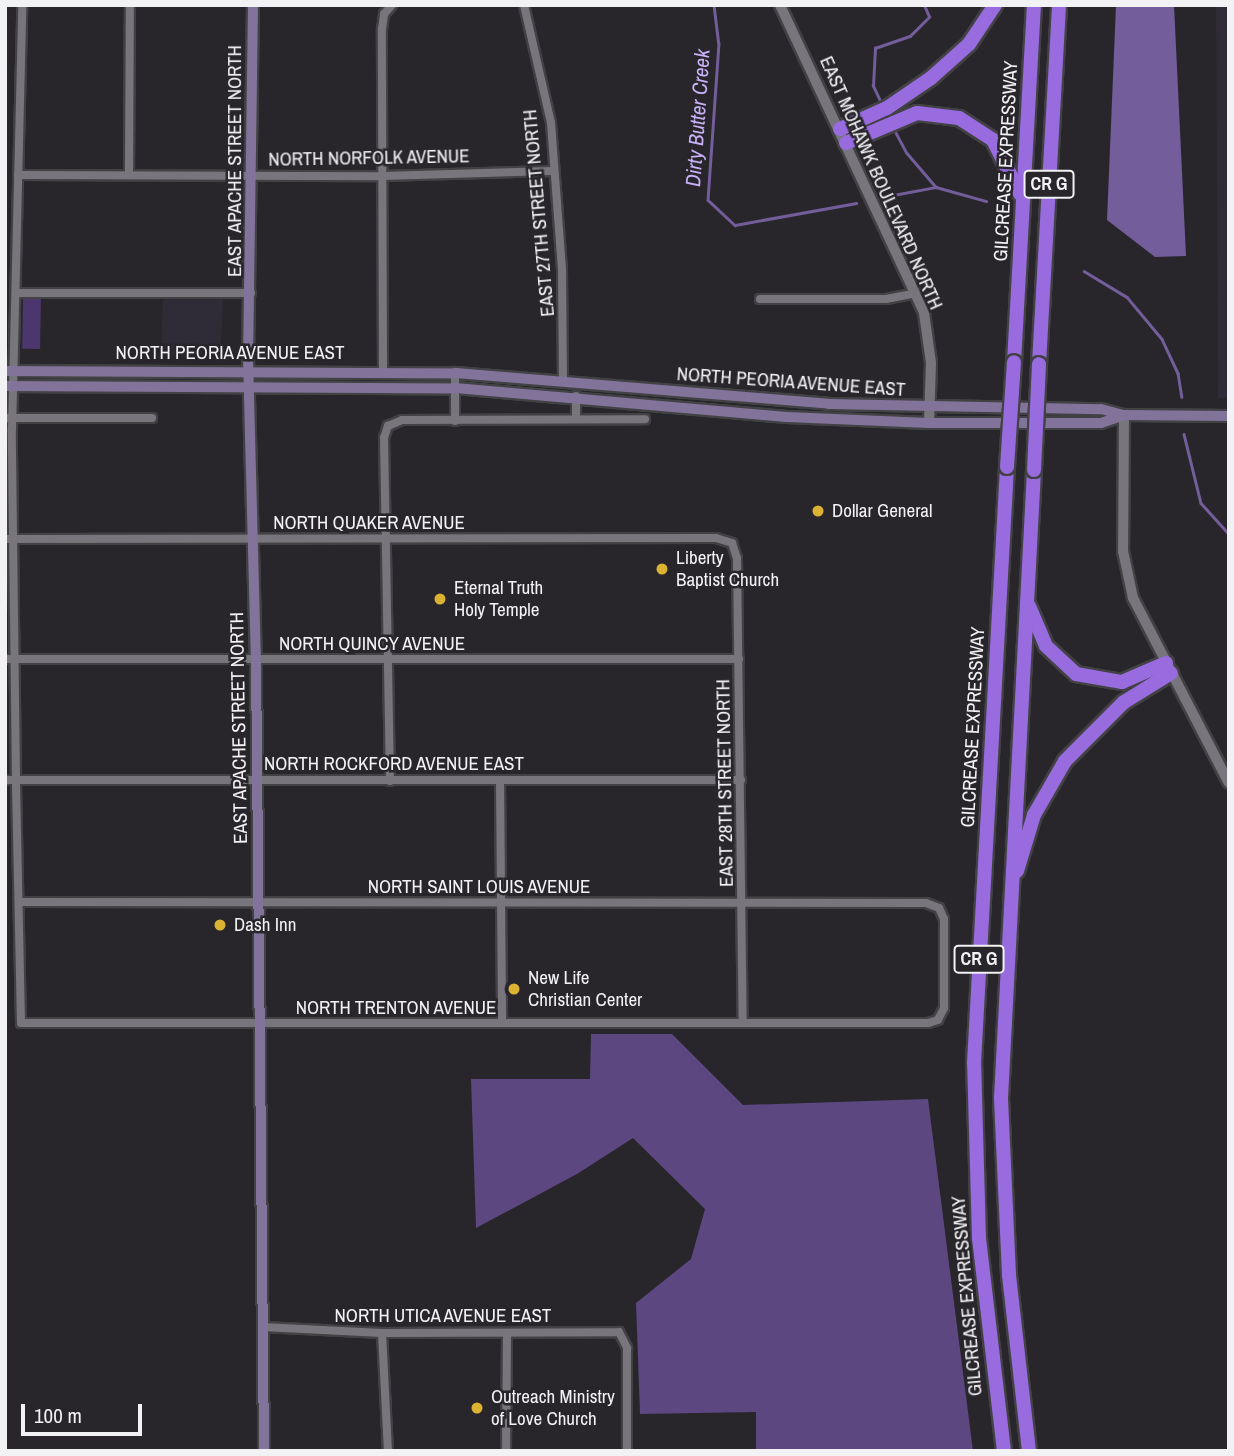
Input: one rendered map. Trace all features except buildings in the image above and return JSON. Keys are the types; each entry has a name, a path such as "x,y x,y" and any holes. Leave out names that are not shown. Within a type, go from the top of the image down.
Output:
{"highway":[{"path":"843,136 931,78 969,44 995,5"},
{"name":"GILCREASE EXPRESSWAY","path":"1004,1451 979,1238 974,1063 1034,5"},
{"name":"CR G","path":"1030,1451 1014,1328 1002,1174 1001,1046 1059,5"},
{"path":"843,136 917,113 959,118 993,141 1010,166 1023,202"},
{"path":"1026,599 1046,646 1076,674 1122,682 1168,668"},
{"path":"1009,900 1034,814 1065,761 1124,702 1168,668"}],"main road":[{"name":"EAST APACHE STREET NORTH","path":"253,5 249,371 256,660 264,1451"},
{"name":"NORTH PEORIA AVENUE EAST","path":"10,370 455,373 563,379 724,397 930,408 1101,409 1124,415 1229,416"},
{"name":"NORTH PEORIA AVENUE EAST","path":"10,386 455,388 576,396 786,417 929,423 1101,423 1124,415"}],"street":[{"path":"19,902 15,659 9,539 9,418 17,293 22,5"},
{"path":"130,5 130,175"},
{"name":"EAST 27TH STREET NORTH","path":"524,5 551,122 562,271 563,379"},
{"name":"EAST MOHAWK BOULEVARD NORTH","path":"780,5 916,293 928,336 929,423"},
{"path":"383,371 382,29 390,6"},
{"name":"NORTH NORFOLK AVENUE","path":"18,174 383,176 553,171"},
{"path":"17,293 251,293"},
{"path":"760,299 886,299 916,293"},
{"path":"455,373 455,421"},
{"path":"576,396 576,419"},
{"path":"1124,415 1123,551 1133,598 1229,783"},
{"path":"9,418 152,418"},
{"path":"390,781 384,438 388,426 402,420 645,419"},
{"name":"NORTH QUAKER AVENUE","path":"9,539 716,538 732,543"},
{"name":"EAST 28TH STREET NORTH","path":"732,543 737,558 743,1023"},
{"name":"NORTH QUINCY AVENUE","path":"5,659 739,659"},
{"name":"NORTH ROCKFORD AVENUE EAST","path":"5,780 741,780"},
{"path":"500,780 502,1023"},
{"name":"NORTH SAINT LOUIS AVENUE","path":"19,902 926,903 939,908 944,919 944,1008 938,1020"},
{"name":"NORTH TRENTON AVENUE","path":"19,902 21,1023 743,1023 938,1020"},
{"name":"NORTH UTICA AVENUE EAST","path":"263,1327 382,1333 615,1331 622,1335 627,1348 627,1451"},
{"path":"382,1333 388,1451"},
{"path":"506,1451 507,1333"}],"shaded area":[{"path":"1116,5 1174,5 1186,256 1155,257 1107,220"},
{"path":"1216,5 1229,5 1229,398 1218,398"},
{"path":"23,297 41,297 40,349 22,349"},
{"path":"163,298 223,298 220,361 193,355 161,357"},
{"path":"591,1034 672,1034 743,1105 928,1099 973,1451 756,1451 756,1412 640,1414 636,1303 691,1259 705,1209 633,1138 577,1174 476,1228 471,1079 590,1079"}],"waterway":[{"name":"Dirty Butter Creek","path":"714,5 719,43 708,200 735,225 856,203"},
{"path":"880,101 873,86 875,48 910,36 929,17 924,5"},
{"path":"894,129 907,153 936,187"},
{"name":"Dirty Butter Creek","path":"888,196 936,187 986,201"},
{"name":"Dirty Butter Creek","path":"1084,271 1127,297 1162,339 1178,373 1182,397"},
{"name":"Dirty Butter Creek","path":"1184,434 1201,503 1229,534"}],"place":[{"name":"Dollar General","path":"818,511"},
{"name":"Liberty Baptist Church","path":"662,569"},
{"name":"Eternal Truth Holy Temple","path":"440,599"},
{"name":"Dash Inn","path":"220,925"},
{"name":"New Life Christian Center","path":"514,989"},
{"name":"Outreach Ministry of Love Church","path":"477,1408"}]}
